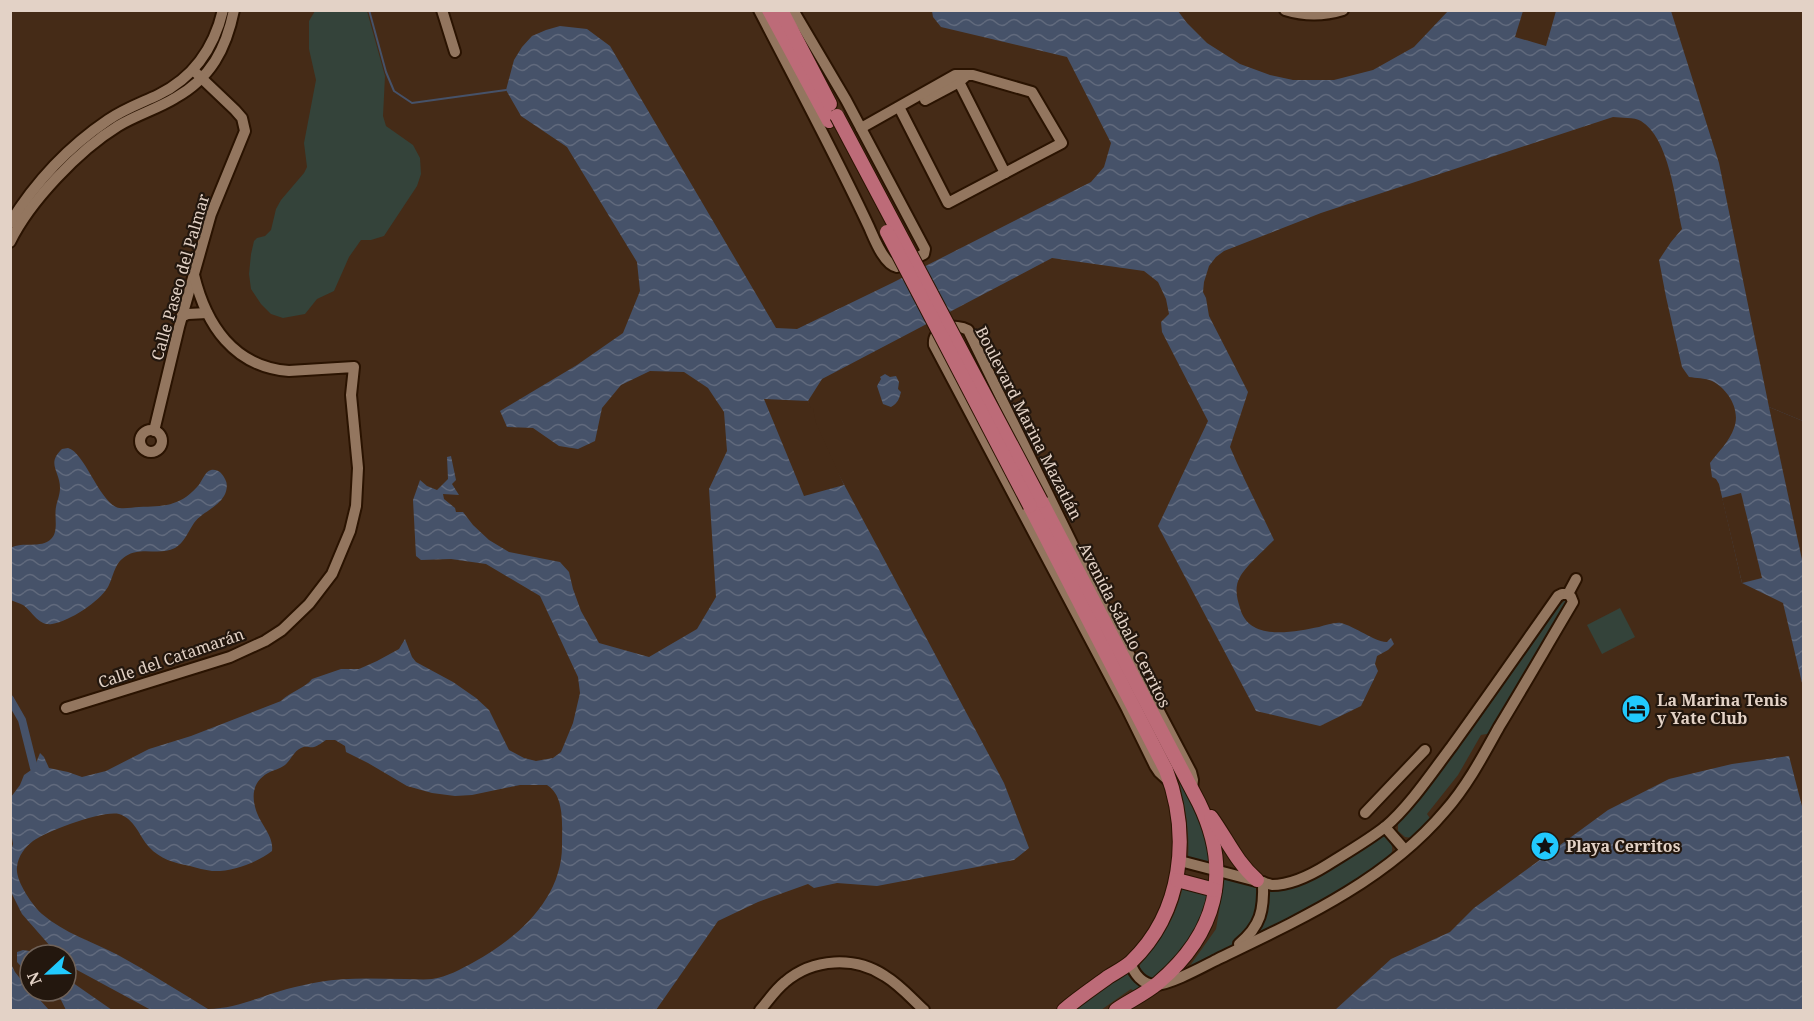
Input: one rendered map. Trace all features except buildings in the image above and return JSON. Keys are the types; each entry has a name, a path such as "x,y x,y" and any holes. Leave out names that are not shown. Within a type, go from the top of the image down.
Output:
{"main road":[{"path":"769,10 833,119"},
{"path":"781,10 833,119"},
{"name":"Avenida Sábalo Cerritos","path":"833,119 1081,591 1170,782 1179,827 1180,861 1177,880 1160,921 1130,962 1064,1011"},
{"name":"Avenida Sábalo Cerritos","path":"1081,591 1199,803 1210,827 1216,869 1215,890 1209,916 1200,935 1180,963 1156,985 1116,1011"},
{"path":"1199,803 1217,825 1245,870 1260,881"},
{"path":"1177,880 1215,890"}],"street":[{"path":"10,223 51,167 73,147 110,118 174,86 194,70 213,41 223,10"},
{"path":"10,243 32,207 80,155 117,127 176,98 202,78 220,53 230,32 234,10"},
{"path":"442,10 455,52"},
{"path":"759,10 876,243 889,263 897,267 924,254 925,249 862,131 793,10"},
{"path":"1285,10 1308,15 1343,10"},
{"name":"Calle Paseo del Palmar","path":"154,431 182,316 211,214 245,131 242,118 194,70"},
{"path":"862,131 960,78 973,75 1032,92 1062,143 948,203 901,110"},
{"path":"960,78 1005,173"},
{"path":"182,316 207,314 195,275"},
{"name":"Calle del Catamarán","path":"66,708 230,657 265,641 282,630 309,604 332,574 350,531 356,506 358,468 351,395 354,367 289,371 262,365 246,357 224,340 207,314"},
{"name":"Boulevard Marina Mazatlán","path":"955,326 968,330 1049,498 1081,591 934,345 933,340 938,332 955,326"},
{"name":"Avenida Sábalo Cerritos","path":"1568,594 1576,579"},
{"name":"Avenida Sábalo Cerritos","path":"1180,861 1280,885 1304,877 1385,827 1417,791 1470,721 1558,596 1568,594"},
{"name":"Avenida Sábalo Cerritos","path":"1156,985 1220,958 1345,893 1406,850 1437,821 1476,768 1573,602 1568,594"},
{"path":"1365,813 1425,750"},
{"path":"1400,778 1417,791"},
{"path":"1385,827 1406,850"},
{"path":"1220,958 1254,930 1262,909 1260,881"},
{"path":"760,1011 783,983 798,973 821,964 841,962 863,965 881,973 900,987 924,1011"},
{"path":"1130,962 1137,976 1143,981 1156,985"}],"green space":[{"path":"315,11 367,11 385,76 383,116 386,126 413,145 420,158 421,174 417,186 384,236 361,240 349,257 334,291 317,299 305,314 283,318 271,314 251,289 249,274 251,254 254,241 271,230 276,209 281,200 307,167 304,143 316,80 309,49 309,21"},
{"path":"1566,599 1569,601 1492,733 1481,735 1458,775 1427,814 1432,821 1412,838 1405,837 1398,831 1398,820 1549,616"},
{"path":"1620,608 1635,637 1602,654 1587,625"},
{"path":"1178,777 1195,800 1212,864 1188,860 1186,818"},
{"path":"1374,835 1384,836 1392,844 1390,856 1386,861 1247,941 1266,888 1280,891 1309,877"},
{"path":"1225,876 1259,885 1261,888 1252,929 1221,954 1192,969 1189,967 1216,929"},
{"path":"1183,886 1207,893 1203,914 1195,932 1167,970 1150,980 1140,971 1140,965 1167,928"},
{"path":"1130,969 1135,981 1146,987 1135,992 1131,989 1101,1010 1071,1010"}],"water":[{"path":"932,11 1178,11 1207,43 1240,64 1270,75 1293,80 1334,80 1373,70 1414,47 1448,11 1671,11 1719,163 1769,407 1803,421 1803,687 1783,603 1742,583 1719,484 1712,477 1710,463 1732,433 1736,421 1732,401 1718,385 1706,379 1689,377 1682,367 1659,260 1682,229 1664,155 1651,129 1641,121 1613,117 1321,213 1224,251 1209,266 1203,292 1209,316 1248,392 1230,447 1274,540 1251,563 1238,581 1237,597 1240,608 1245,619 1252,626 1262,630 1285,632 1339,623 1383,642 1391,638 1394,644 1377,656 1375,664 1378,671 1361,706 1320,726 1256,711 1158,526 1208,421 1162,332 1161,322 1169,314 1166,299 1158,282 1144,271 1052,258 822,379 808,401 814,424 832,462 1004,783 1029,848 1014,860 877,886 837,883 814,888 808,884 758,902 718,921 656,1010 151,1010 78,970 78,943 47,943 22,914 11,892 10,854 13,844 11,797 24,775 34,768 40,753 49,768 82,777 106,771 149,749 191,736 281,701 312,679 341,669 359,669 399,649 405,639 416,662 453,682 489,710 509,750 536,761 553,758 561,752 573,723 580,693 578,677 540,596 486,564 451,559 421,560 416,556 413,500 420,480 437,490 448,479 447,457 451,456 456,480 452,484 459,495 443,494 444,499 455,508 456,512 463,512 489,540 509,552 560,562 569,572 581,611 599,643 649,657 697,629 716,597 709,489 727,451 724,412 708,388 684,372 650,371 621,385 602,408 595,441 578,449 559,446 533,428 507,427 500,411 577,365 623,333 640,291 637,262 567,147 521,116 506,90 514,60 532,36 560,26 587,29 610,46 776,328 797,329 1091,182 1104,167 1111,143 1067,57 941,27 933,17","holes":["326,740 335,740 345,746 346,752 407,786 432,793 455,796 472,795 520,785 547,785 553,790 560,803 562,820 560,864 555,882 535,914 506,941 490,952 443,976 432,979 330,980 291,988 228,1007 208,1009 130,961 51,921 34,905 21,885 17,872 19,859 22,852 33,841 75,822 111,814 124,816 153,851 173,862 212,871 228,870 251,863 272,851 271,841 257,813 254,801 254,790 259,781 268,773 285,765 301,748 314,747"]},
{"path":"885,374 890,377 896,376 899,382 898,389 901,392 898,401 891,407 883,404 877,386 880,377"},
{"path":"68,448 80,458 103,495 119,508 163,506 177,502 190,494 211,470 221,473 227,487 221,500 197,519 178,546 169,550 138,552 126,556 119,562 108,587 98,599 67,619 47,624 39,621 23,605 11,600 11,548 20,545 42,544 53,536 60,493 54,463 57,454 62,449"},
{"path":"1789,756 1803,810 1803,1010 1335,1010 1391,959 1450,932 1474,908 1608,810 1669,779 1732,764"},
{"path":"10,962 18,976 18,1003 43,1003 49,1010 11,1010"},
{"path":"78,986 112,1010 66,1010 62,1003 78,1003"}],"pier":[{"path":"1523,11 1556,11 1546,46 1515,37"},
{"path":"764,399 808,401 813,408 816,423 844,485 804,496"},
{"path":"1769,407 1803,421 1803,564"},
{"path":"1741,493 1762,578 1742,583 1722,498"}],"waterway":[{"path":"369,10 386,72 394,91 412,103 506,90"},
{"path":"10,699 22,720 34,768"}],"place":[{"name":"La Marina Tenis y Yate Club","path":"1636,709"},
{"name":"Playa Cerritos","path":"1545,846"}]}
